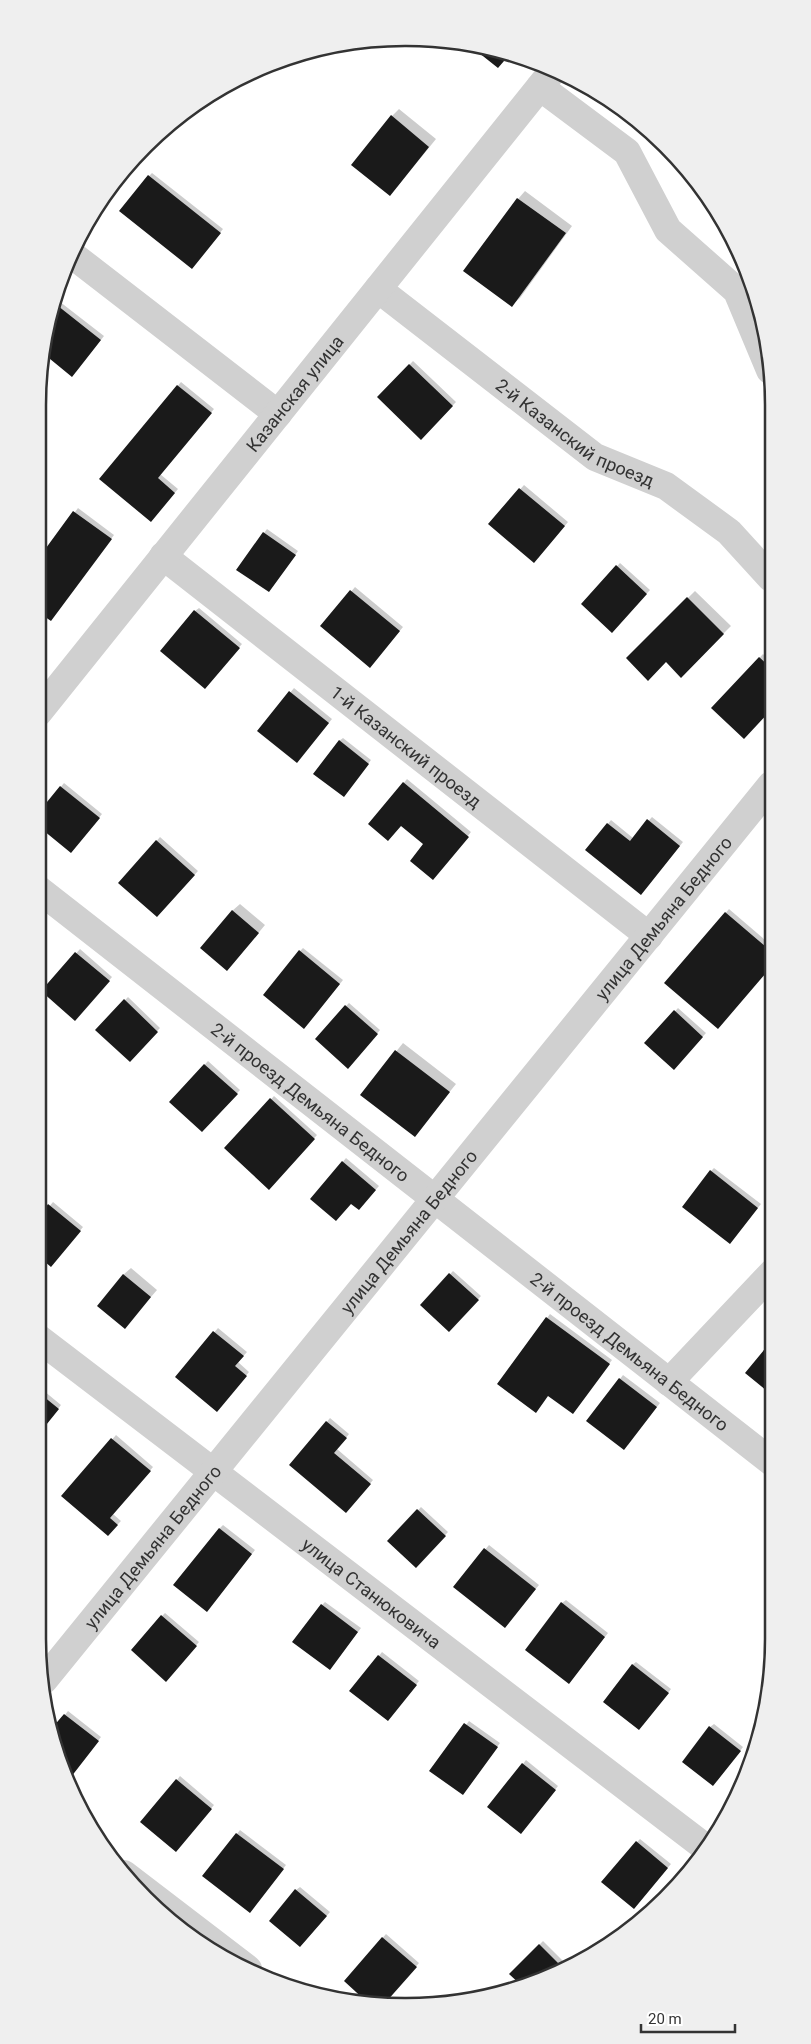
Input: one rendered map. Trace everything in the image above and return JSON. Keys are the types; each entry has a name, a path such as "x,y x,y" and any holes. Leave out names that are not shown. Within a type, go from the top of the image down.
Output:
{"street":[{"name":"Казанская улица","path":"46,703 545,80"},
{"path":"545,80 627,152 668,230 743,289 757,332"},
{"path":"78,259 278,414"},
{"name":"2-й Казанский проезд","path":"378,288 595,457 666,486 728,532 765,572"},
{"name":"1-й Казанский проезд","path":"163,556 649,936"},
{"name":"улица Демьяна Бедного","path":"48,1675 765,792"},
{"name":"2-й проезд Демьяна Бедного","path":"46,895 765,1457"},
{"path":"669,1382 765,1280"},
{"name":"улица Станюковича","path":"46,1344 700,1844"},
{"path":"165,1905 208,1938"}],"building":[{"path":"480,54 505,60 498,68"},
{"path":"391,115 429,147 390,196 351,165"},
{"path":"148,175 221,233 192,269 119,211"},
{"path":"517,198 566,233 512,307 463,271"},
{"path":"60,307 101,340 72,377 49,358"},
{"path":"409,364 453,406 421,440 377,397"},
{"path":"177,385 212,413 158,478 175,493 151,522 99,479"},
{"path":"519,488 565,526 534,563 488,524"},
{"path":"73,511 112,539 51,621 46,618 46,548"},
{"path":"263,532 296,555 269,592 236,570"},
{"path":"616,565 647,594 612,633 581,604"},
{"path":"350,590 400,631 370,668 320,626"},
{"path":"687,597 724,634 681,678 666,662 648,681 626,658"},
{"path":"194,610 240,648 205,689 160,651"},
{"path":"759,657 765,662 765,716 744,739 711,708"},
{"path":"289,691 329,723 297,763 257,731"},
{"path":"339,740 369,764 344,797 313,774"},
{"path":"403,782 469,837 433,880 410,861 423,844 401,826 388,841 368,824"},
{"path":"60,786 100,818 71,853 46,833 46,803"},
{"path":"647,819 680,846 641,895 585,850 607,823 630,841"},
{"path":"156,840 195,875 157,917 118,883"},
{"path":"232,910 259,933 227,971 200,948"},
{"path":"725,912 765,946 765,974 718,1029 664,983"},
{"path":"299,950 340,984 304,1029 263,995"},
{"path":"75,952 110,981 75,1021 46,995 46,985"},
{"path":"124,999 158,1032 130,1062 95,1030"},
{"path":"345,1005 378,1034 348,1069 315,1039"},
{"path":"674,1010 703,1037 674,1070 644,1043"},
{"path":"395,1050 450,1092 415,1137 360,1095"},
{"path":"204,1064 238,1094 202,1132 169,1102"},
{"path":"270,1098 315,1139 269,1190 224,1148"},
{"path":"342,1161 376,1190 359,1210 351,1204 336,1221 310,1199"},
{"path":"710,1170 758,1208 730,1244 682,1207"},
{"path":"48,1204 81,1231 51,1267 46,1263 46,1207"},
{"path":"449,1273 479,1300 449,1332 420,1305"},
{"path":"123,1274 151,1297 125,1329 97,1306"},
{"path":"546,1317 610,1364 573,1414 548,1396 536,1413 497,1384"},
{"path":"213,1331 244,1356 235,1366 247,1376 217,1412 175,1377"},
{"path":"765,1349 765,1389 745,1373"},
{"path":"619,1378 657,1407 624,1450 586,1421"},
{"path":"46,1398 59,1409 46,1425"},
{"path":"326,1421 347,1438 334,1453 371,1484 346,1513 289,1465"},
{"path":"111,1438 151,1471 110,1518 118,1525 108,1536 61,1496"},
{"path":"417,1509 446,1536 416,1568 387,1541"},
{"path":"219,1528 252,1554 207,1612 173,1585"},
{"path":"484,1548 536,1589 505,1628 453,1587"},
{"path":"561,1602 605,1637 569,1684 525,1650"},
{"path":"321,1604 358,1632 330,1670 292,1642"},
{"path":"161,1615 197,1646 166,1682 131,1650"},
{"path":"378,1655 417,1685 388,1721 349,1691"},
{"path":"632,1664 669,1693 639,1730 603,1702"},
{"path":"64,1714 99,1741 73,1774 65,1754 56,1723"},
{"path":"464,1723 498,1747 463,1795 429,1771"},
{"path":"709,1726 741,1751 713,1786 682,1762"},
{"path":"522,1763 556,1790 521,1834 487,1807"},
{"path":"176,1779 212,1809 176,1852 140,1822"},
{"path":"236,1833 284,1869 250,1913 202,1876"},
{"path":"636,1841 668,1868 634,1909 601,1882"},
{"path":"295,1889 327,1916 300,1947 269,1921"},
{"path":"382,1937 417,1967 390,1997 359,1995 344,1981"},
{"path":"539,1944 558,1963 516,1981 509,1974"}]}
